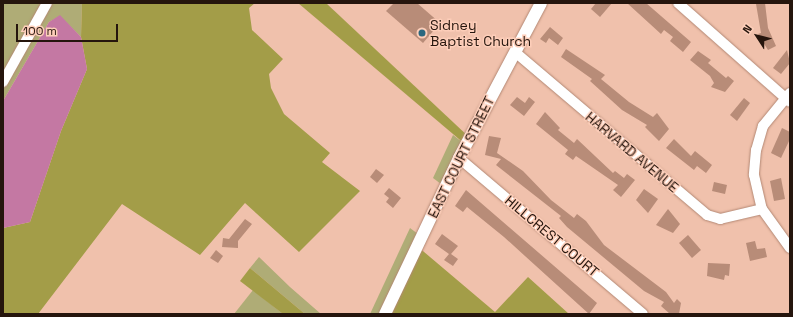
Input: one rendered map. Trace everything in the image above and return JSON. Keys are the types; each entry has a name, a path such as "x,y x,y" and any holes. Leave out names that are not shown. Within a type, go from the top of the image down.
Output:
{"main road":[{"name":"EAST COURT STREET","path":"385,314 459,158 541,3"}],"street":[{"path":"3,82 47,3"},
{"path":"678,3 789,98 763,126 756,150 754,175 762,209 790,248"},
{"name":"HARVARD AVENUE","path":"515,52 707,215 720,219 762,209"},
{"name":"HILLCREST COURT","path":"459,158 643,314"}],"shaded area":[{"path":"3,3 82,3 81,37 60,16 49,22 3,101"},
{"path":"82,3 255,3 249,8 252,30 283,59 269,74 271,88 284,114 330,153 322,162 360,191 299,252 245,203 200,255 122,204 38,314 3,314 3,228 30,222 61,131 87,69 81,37"},
{"path":"298,3 326,3 470,138 466,145"},
{"path":"60,15 81,37 87,69 61,131 30,222 3,228 3,101 49,22"},
{"path":"453,135 466,145 445,187 433,178"},
{"path":"410,228 422,237 385,314 370,314"},
{"path":"417,246 495,312 528,277 569,314 385,314"},
{"path":"259,257 321,314 305,314 250,268"},
{"path":"250,268 305,314 283,314 240,281"},
{"path":"253,290 283,314 234,314"}],"building":[{"name":"Sidney Baptist Church","path":"394,3 417,3 440,23 423,43 386,11"},
{"path":"596,3 612,3 600,17 591,9"},
{"path":"627,3 646,3 691,42 683,52 670,41 673,37 664,30 661,34"},
{"path":"765,3 768,28 776,46 768,50 758,34 761,33 756,4"},
{"path":"550,27 563,38 558,45 549,38 546,43 540,39"},
{"path":"566,49 605,75 601,79 629,102 653,117 657,113 669,129 659,141 645,127 647,125 622,110 590,81 592,79 561,57"},
{"path":"787,50 790,63 781,74 773,68"},
{"path":"698,51 711,60 708,63 726,78 728,76 734,81 725,92 711,87 714,83 710,76 690,60"},
{"path":"517,97 525,103 529,97 535,102 524,116 510,105"},
{"path":"744,98 750,103 737,121 730,115"},
{"path":"545,112 560,128 558,130 574,143 577,139 613,173 615,171 624,178 627,174 635,180 621,197 613,190 618,185 576,156 573,160 565,154 568,150 536,124"},
{"path":"782,128 790,132 790,139 781,158 771,153"},
{"path":"489,136 501,138 497,153 523,171 551,200 574,218 577,214 586,221 604,245 666,292 674,303 677,299 681,303 679,314 670,314 661,306 664,302 644,291 567,227 559,218 561,216 496,165 501,159 485,155"},
{"path":"674,139 691,156 695,151 712,165 706,173 697,166 694,170 666,148"},
{"path":"376,169 384,175 377,183 370,177"},
{"path":"781,178 785,199 774,201 770,181"},
{"path":"714,182 727,185 725,194 712,191"},
{"path":"389,188 401,198 393,208 386,202 389,198 384,194"},
{"path":"644,189 658,199 648,213 636,200"},
{"path":"466,190 597,303 589,314 504,237 467,207 463,212 455,206"},
{"path":"668,209 680,224 673,233 656,225"},
{"path":"245,219 252,224 238,241 238,248 222,247 223,238 229,239"},
{"path":"442,234 458,246 451,254 458,259 453,266 444,260 449,254 435,244"},
{"path":"688,235 701,250 692,258 679,243"},
{"path":"755,241 757,249 765,248 767,257 750,261 746,243"},
{"path":"216,250 223,256 218,263 210,258"},
{"path":"708,263 730,264 729,276 725,275 724,280 707,276"}],"place":[{"name":"Sidney Baptist Church","path":"422,33"}]}
